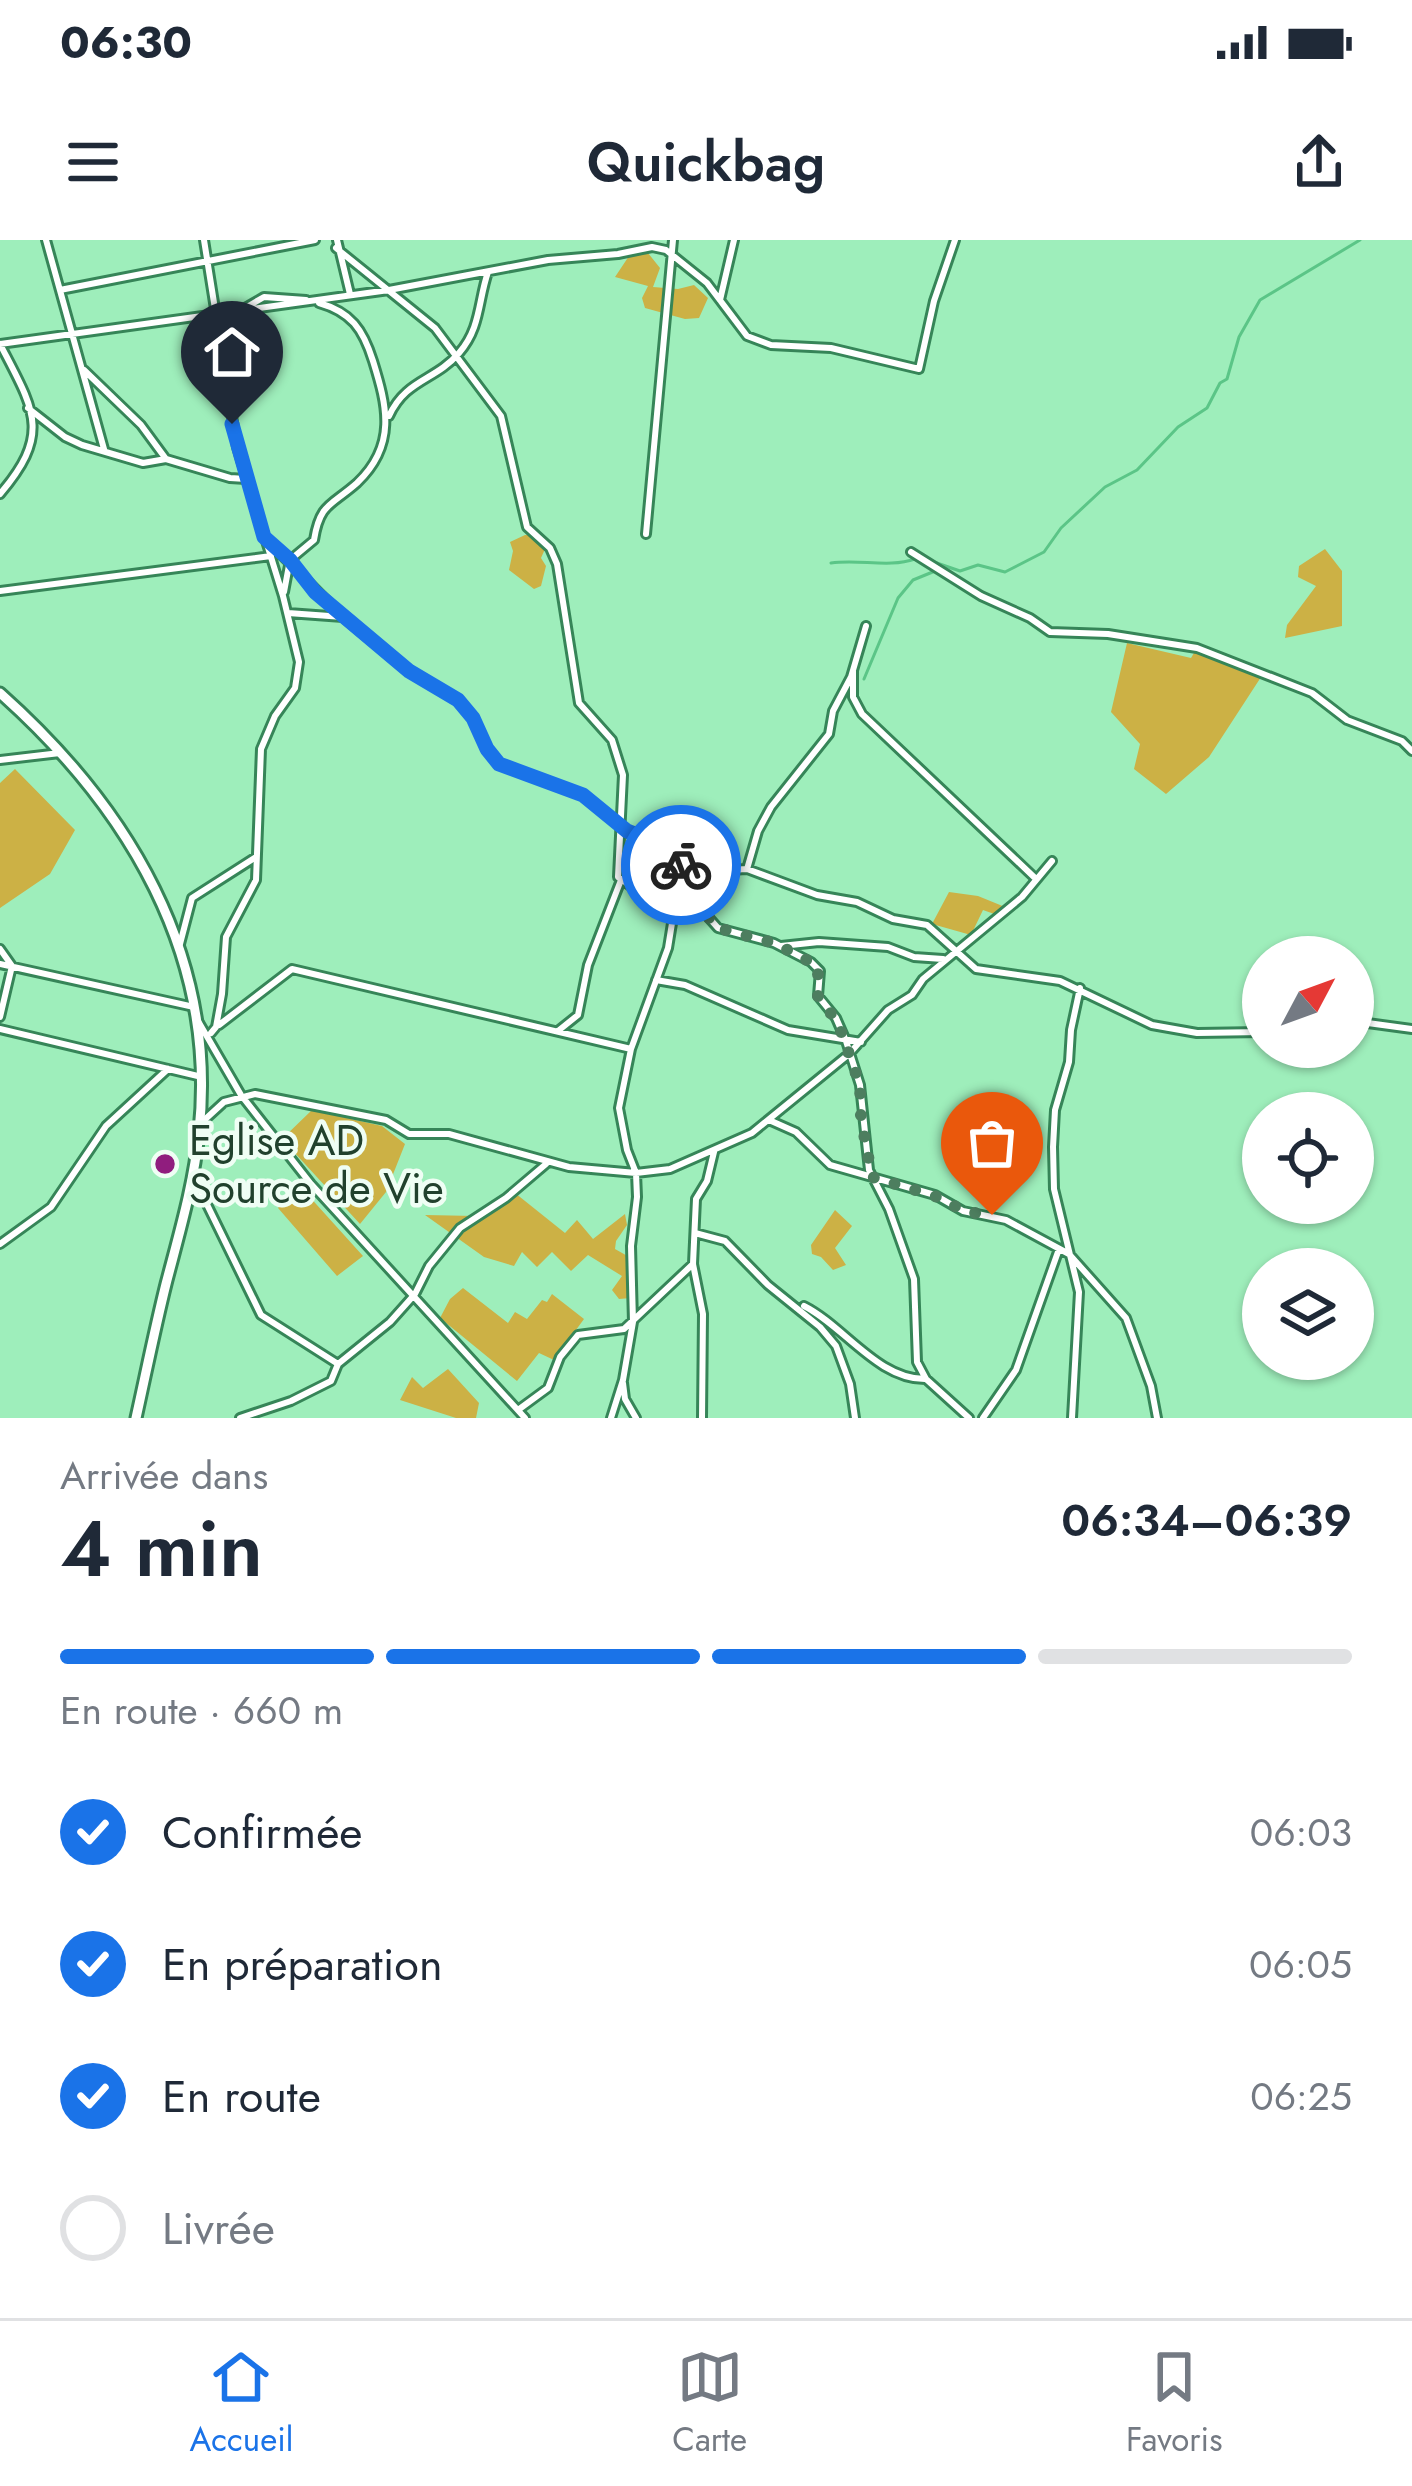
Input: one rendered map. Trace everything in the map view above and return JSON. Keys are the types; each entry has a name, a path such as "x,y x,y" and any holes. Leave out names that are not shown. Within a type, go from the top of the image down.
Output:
{"main road":[{"path":"0,693 60,753 134,845 158,889 195,1012 202,1077 193,1177 136,1418"}],"street":[{"path":"46,240 104,448"},
{"path":"204,240 229,412 284,596 299,673 261,749 254,888 226,938 214,1030 292,969 631,1049"},
{"path":"60,290 315,240"},
{"path":"646,534 674,240"},
{"path":"720,299 734,240"},
{"path":"0,494 29,457 34,441 28,408 0,344 351,296 652,247 672,254 707,283 747,336 771,345 832,348 919,369 934,301 955,240"},
{"path":"336,244 432,325 503,420 527,527 550,548 557,564 579,703 612,740 619,757 623,780 616,867 621,880 658,905 677,902"},
{"path":"336,244 351,296"},
{"path":"385,424 407,387 457,356 476,328 488,272"},
{"path":"284,596 290,560 314,540 319,514 371,466 385,424 387,400 364,336 345,313 312,301"},
{"path":"79,362 91,380 141,425 166,459"},
{"path":"28,408 68,439 143,463 166,459 230,478 246,478"},
{"path":"264,537 344,617 409,671 462,704 499,764 583,795 620,826 711,871 747,869 817,895 857,902 892,919 927,925 976,969 1080,988 1135,1018 1169,1029 1242,1034"},
{"path":"911,552 1050,632 1108,634 1197,647 1312,693 1346,720 1402,741 1412,752"},
{"path":"0,591 271,556"},
{"path":"288,614 344,617"},
{"path":"747,869 762,823 789,781 829,734 833,711 854,671 866,626"},
{"path":"854,671 854,697 862,714 1036,880"},
{"path":"0,760 60,753"},
{"path":"611,1418 633,1322 631,1246 638,1197 620,1108 631,1049 668,948 684,854"},
{"path":"179,948 192,898 258,855"},
{"path":"200,1124 224,1102 241,1096 279,1096 391,1121 409,1134 449,1134 547,1162 636,1173 675,1167 743,1138 769,1120 849,1054 922,980 1022,897 1052,861"},
{"path":"558,1031 578,1015 601,923 621,880"},
{"path":"678,883 718,928 781,946 818,966 818,996 836,1018 860,1085 872,1177 914,1279 918,1297 914,1347 926,1379 969,1418"},
{"path":"781,946 819,942 889,946 914,957 946,959"},
{"path":"0,949 12,966 0,1016"},
{"path":"0,964 195,1012 241,1096 311,1184 525,1418"},
{"path":"656,980 685,986 788,1030 861,1042"},
{"path":"1072,1418 1078,1292 1054,1189 1054,1118 1069,1062 1080,988"},
{"path":"1374,1024 1412,1029"},
{"path":"0,1029 202,1077"},
{"path":"0,1244 51,1207 106,1126 168,1069"},
{"path":"769,1120 796,1132 830,1165 935,1196 966,1212 1006,1220 1069,1254 1126,1318 1157,1418"},
{"path":"702,1418 704,1314 693,1264 694,1232 696,1199 709,1177 714,1152"},
{"path":"240,1418 322,1386 335,1376 338,1364 390,1322 415,1294 429,1266 460,1228 506,1198 547,1162"},
{"path":"193,1177 261,1315 338,1364"},
{"path":"694,1232 725,1241 768,1285 826,1320 879,1362 926,1379"},
{"path":"983,1418 1016,1370 1059,1249"},
{"path":"518,1410 548,1388 560,1357 578,1335 619,1330 633,1322 693,1264"},
{"path":"795,1303 836,1346 850,1384 855,1418"},
{"path":"623,1380 625,1399 636,1418"}],"shaded area":[{"path":"648,253 660,268 653,287 694,285 708,298 699,318 645,308 642,298 648,286 615,277 629,256"},
{"path":"532,535 545,549 541,586 534,589 509,570 510,542"},
{"path":"1325,549 1342,571 1342,626 1285,638 1287,625 1316,586 1298,577 1299,566"},
{"path":"1127,643 1191,658 1197,648 1263,674 1209,757 1166,794 1134,769 1140,744 1111,712"},
{"path":"15,769 75,830 50,874 0,908 0,783"},
{"path":"949,892 978,896 1005,907 997,915 983,910 971,935 932,924"},
{"path":"312,1110 382,1126 405,1144 386,1192 360,1224 282,1139"},
{"path":"298,1184 363,1256 337,1276 278,1208"},
{"path":"515,1193 565,1233 577,1220 593,1239 625,1214 627,1225 615,1249 631,1258 631,1298 619,1299 612,1290 622,1276 588,1255 571,1271 552,1252 537,1267 522,1252 514,1266 484,1257 425,1215 476,1216"},
{"path":"835,1210 852,1226 835,1248 846,1265 833,1270 812,1254 811,1245"},
{"path":"463,1288 508,1323 515,1312 527,1319 552,1294 584,1319 554,1360 539,1353 517,1381 440,1318 450,1299"},
{"path":"448,1369 479,1403 476,1418 456,1418 400,1400 412,1377 423,1388"}],"waterway":[{"path":"931,561 960,571 978,565 1005,572 1044,552 1061,528 1105,487 1137,470 1178,427 1207,408 1227,379 1239,337 1260,300 1360,240"},
{"path":"831,563 915,559"},
{"path":"864,679 898,598 913,580 940,569"}],"way so far":[{"path":"681,865 678,883 718,928 774,943 818,966 818,996 838,1023 860,1085 872,1177 935,1196 966,1212 992,1215"}],"place":[{"name":"Eglise AD Source de Vie","path":"165,1164"}],"route":[{"path":"232,424 264,537 315,592 409,671 458,700 499,764 583,795 627,831 684,854 681,865"}]}
